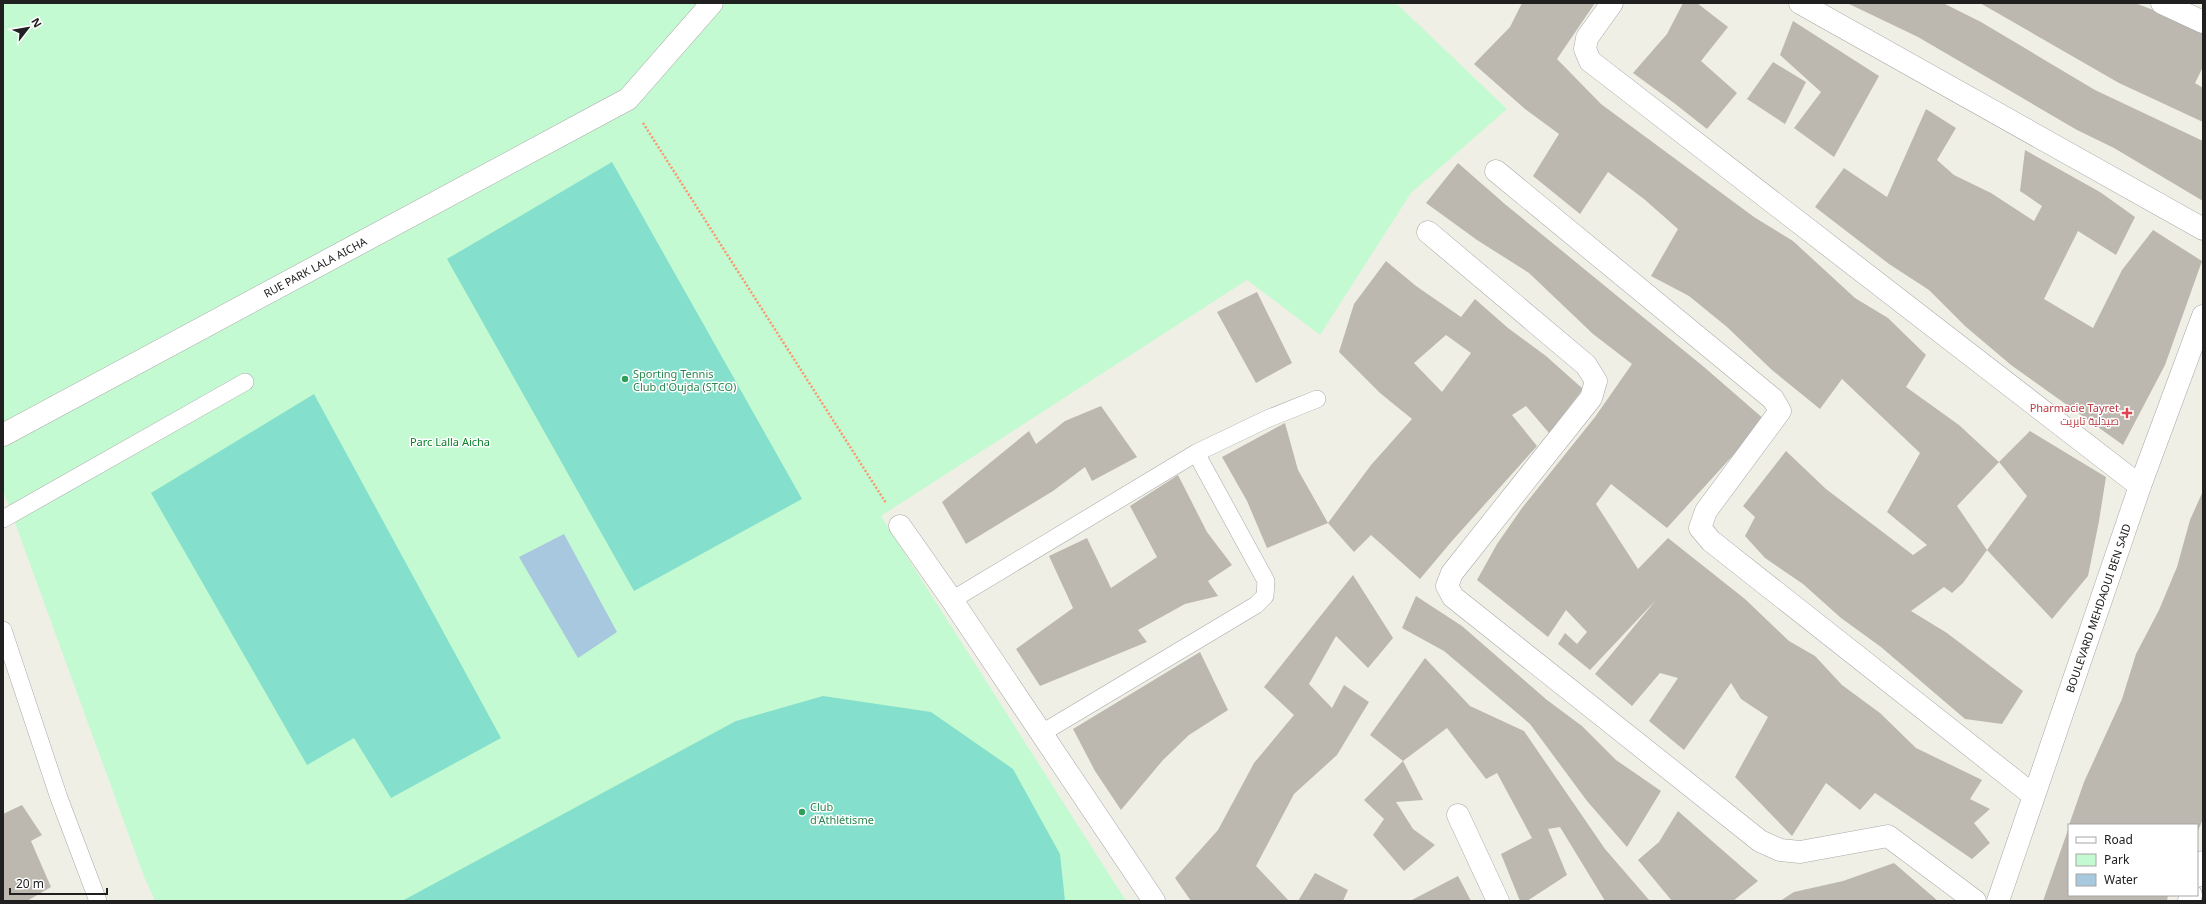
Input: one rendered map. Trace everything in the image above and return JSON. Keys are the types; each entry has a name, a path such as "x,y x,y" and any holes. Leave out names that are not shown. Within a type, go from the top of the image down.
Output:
{"street":[{"path":"628,99 712,3"},
{"path":"1612,3 1587,38 1585,49 1590,61 2140,486"},
{"path":"1800,3 2203,229"},
{"path":"2162,3 2203,22"},
{"name":"RUE PARK LALA AICHA","path":"3,435 628,99"},
{"path":"1496,171 1773,399 1780,411 1706,511 1700,528 1711,541 2033,795"},
{"path":"1428,232 1586,365 1596,381 1591,398 1452,573 1447,586 1453,597 1760,841 1780,850 1800,852 1888,836 1975,901"},
{"name":"BOULEVARD MEHDAOUI BEN SAID","path":"1998,901 2033,795 2140,486 2203,316"},
{"path":"900,526 952,600 1154,901"},
{"path":"1458,815 1498,901"},
{"path":"2198,874 2203,862"}],"lane":[{"path":"3,519 244,382"},
{"path":"952,600 1196,453 1267,419 1317,399"},
{"path":"1042,733 1256,605 1265,596 1266,581 1196,453"},
{"path":"3,630 62,805 98,901"}],"path":[{"path":"628,99 900,526"}],"green space":[{"name":"Parc Lalla Aicha","path":"3,3 1396,3 1507,109 1411,193 1320,335 1247,280 881,516 1126,901 155,901 143,874 3,490"}],"shaded area":[{"name":"Sporting Tennis Club d'Oujda (STCO)","path":"612,162 802,499 634,591 447,259"},
{"path":"314,394 501,738 391,798 354,738 307,765 151,493"},
{"name":"Club d'Athlétisme","path":"823,696 931,712 1013,769 1060,854 1065,901 402,901 736,721"}],"water":[{"path":"564,534 617,632 578,658 519,557"}],"building":[{"path":"1522,3 1595,3 1557,59 1601,104 1754,217 1793,241 1855,298 1888,318 1926,355 1906,387 1959,425 1999,462 1957,506 1987,550 1963,583 1952,593 1944,587 1911,611 1947,633 2023,691 2002,724 1965,719 1881,647 1841,618 1803,584 1765,558 1745,536 1755,517 1743,506 1786,451 1826,489 1913,555 1927,545 1887,512 1920,453 1842,379 1820,409 1772,370 1727,327 1689,296 1651,276 1678,229 1644,199 1608,172 1580,214 1533,176 1559,134 1525,109 1474,64 1510,27"},
{"path":"1683,3 1697,3 1728,27 1701,61 1737,93 1707,129 1633,73 1667,34"},
{"path":"1847,3 1943,3 1981,22 2095,90 2203,141 2203,201 2114,148 2077,130 1918,37"},
{"path":"1980,3 2135,3 2203,29 2203,67 2195,83 2203,88 2203,122 2119,83"},
{"path":"1793,21 1879,76 1834,157 1794,128 1821,92 1780,55"},
{"path":"1773,62 1806,82 1785,124 1747,99"},
{"path":"1926,109 1956,128 1937,160 1954,175 1991,193 2034,221 2042,206 2020,191 2025,150 2100,192 2135,217 2116,255 2078,231 2044,299 2093,328 2122,270 2153,230 2202,261 2165,365 2123,445 2011,365 1965,326 1929,290 1889,264 1815,207 1844,168 1887,197"},
{"path":"1458,163 1506,205 1704,367 1765,420 1667,528 1611,484 1596,504 1638,569 1668,538 1745,599 1789,641 1815,656 1842,685 1880,713 1916,748 1982,780 1970,799 1990,809 1974,823 1990,843 1972,859 1875,793 1860,810 1826,783 1792,836 1735,777 1768,717 1741,699 1731,683 1684,750 1649,721 1678,678 1660,673 1632,706 1595,674 1656,600 1590,670 1558,644 1565,633 1577,644 1587,632 1566,610 1548,637 1477,580 1497,544 1522,508 1595,417 1632,364 1593,334 1529,273 1477,240 1426,203"},
{"path":"1386,261 1416,286 1461,317 1475,299 1508,328 1546,356 1583,389 1549,433 1526,406 1512,415 1537,446 1420,579 1371,535 1354,552 1328,523 1371,465 1412,419 1380,393 1339,352 1354,304","holes":["1446,335 1471,353 1442,392 1414,363"]},
{"path":"1257,292 1292,363 1256,383 1217,312"},
{"path":"1101,406 1137,457 1092,481 1085,467 1053,491 966,544 942,502 1029,431 1036,444 1065,421"},
{"path":"1285,423 1298,470 1328,523 1267,548 1247,501 1222,457"},
{"path":"2030,431 2106,477 2088,576 2052,619 1987,550 2027,496 1999,462"},
{"path":"1178,475 1207,532 1232,565 1208,581 1218,596 1185,604 1138,630 1147,642 1040,686 1016,649 1073,608 1049,556 1087,538 1111,588 1157,557 1130,506"},
{"path":"2203,491 2203,819 2198,831 2198,824 2069,824 2084,782 2122,699 2136,654 2159,610 2177,567 2190,520"},
{"path":"1353,575 1393,638 1368,668 1336,636 1309,684 1332,708 1344,685 1369,702 1337,755 1294,794 1256,866 1289,901 1191,901 1175,878 1218,830 1254,763 1294,715 1264,687"},
{"path":"1416,596 1462,626 1547,700 1582,726 1616,760 1661,791 1627,847 1587,801 1530,724 1444,651 1402,628"},
{"path":"1200,652 1228,710 1189,735 1163,760 1121,810 1095,771 1073,729"},
{"path":"1425,658 1470,706 1524,731 1605,849 1650,901 1605,901 1560,827 1548,829 1567,875 1527,901 1520,901 1501,854 1532,838 1497,773 1486,779 1447,728 1403,761 1370,735"},
{"path":"1403,761 1423,800 1396,802 1413,829 1435,845 1404,871 1373,835 1384,819 1364,800"},
{"path":"22,805 42,835 31,841 51,887 27,901 3,901 3,814"},
{"path":"1678,811 1758,881 1733,901 1672,901 1638,860 1659,842"},
{"path":"2068,830 2068,896 2168,896 2167,901 2043,901"},
{"path":"1894,863 1938,901 1780,901 1794,892 1843,881"},
{"path":"1315,873 1348,890 1343,901 1298,901"},
{"path":"1458,876 1471,901 1410,901"}],"place":[{"name":"Sporting Tennis Club d'Oujda (STCO)","path":"625,379"},
{"name":"Pharmacie Tayret صيدلية تايريت","path":"2127,413"},
{"name":"Club d'Athlétisme","path":"802,812"}]}
